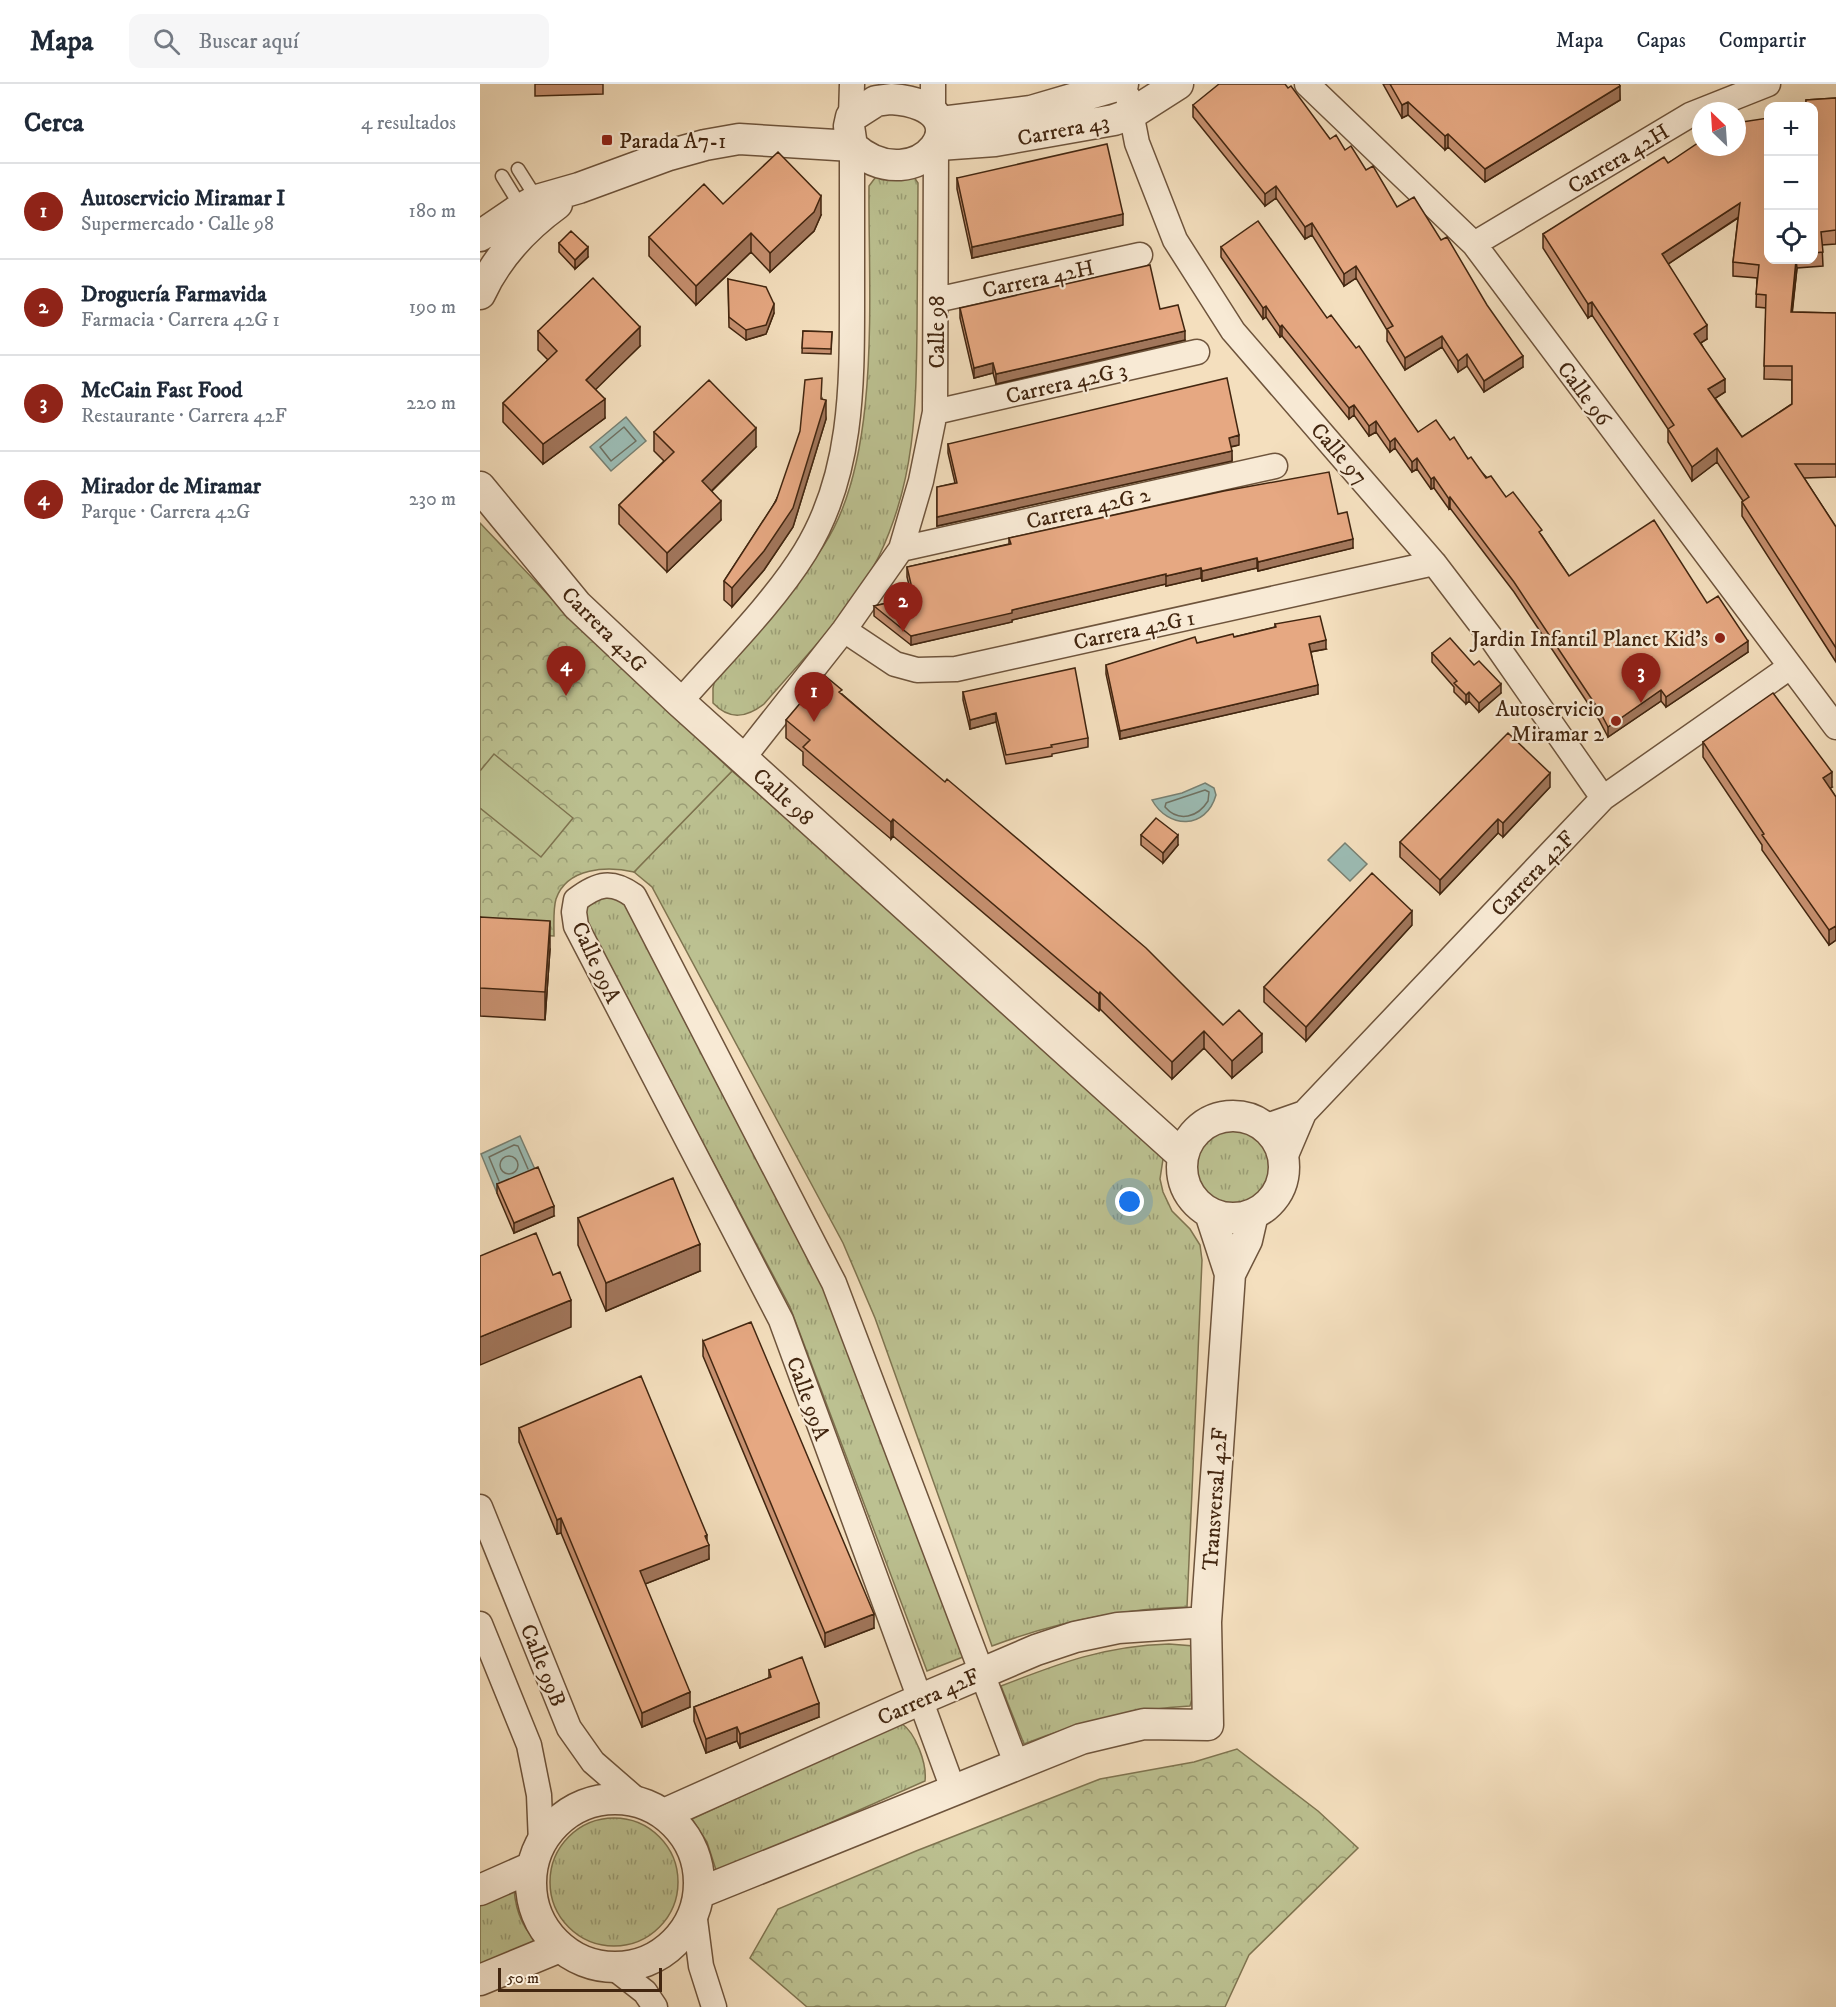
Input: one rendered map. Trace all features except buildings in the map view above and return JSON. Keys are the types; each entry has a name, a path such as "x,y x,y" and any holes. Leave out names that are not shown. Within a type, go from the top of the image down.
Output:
{"street":[{"path":"680,702 782,584 805,552 825,511 842,459 851,402 852,146 849,126 852,84"},
{"name":"Calle 97","path":"1124,84 1137,143 1175,240 1233,331 1434,563 1487,644 1604,798"},
{"name":"Carrera 43","path":"936,123 1030,111 1124,84"},
{"name":"Carrera 43","path":"936,123 995,141 1065,130 1131,114 1178,84"},
{"name":"Calle 96","path":"1307,84 1474,244 1790,667 1832,718"},
{"name":"Carrera 42H","path":"1474,244 1690,115 1768,84"},
{"path":"480,237 529,204 669,155 705,145 739,139 852,146 871,160 893,165 916,162 936,123 920,104 891,99 870,104 851,117 777,140"},
{"name":"Calle 98","path":"936,123 935,412 921,481 901,549 844,630 743,758 1161,1135 1189,1145"},
{"path":"480,294 487,279 514,242 549,210 579,188"},
{"name":"Carrera 42H","path":"936,300 1140,255"},
{"name":"Carrera 42G 3","path":"935,412 1197,352"},
{"name":"Carrera 42G 2","path":"901,549 1275,466"},
{"name":"Carrera 42G","path":"480,487 577,605 743,758"},
{"name":"Carrera 42G 1","path":"844,630 895,664 917,670 956,669 1434,563"},
{"name":"Carrera 42F","path":"1284,1160 1304,1113 1604,798 1790,667"},
{"name":"Calle 99A","path":"953,1789 781,1320 576,926 574,912 576,900 600,885 621,886 634,896 834,1282 1016,1763"},
{"name":"Carrera 42F","path":"1264,1127 1304,1113"},
{"path":"1231,1116 1246,1118 1264,1127 1279,1144 1284,1160 1284,1176 1278,1192 1267,1205 1253,1214 1231,1218 1210,1213 1197,1204 1188,1192 1182,1172 1189,1145 1211,1121 1231,1116"},
{"name":"Transversal 42F","path":"1016,1763 1081,1739 1144,1724 1208,1725 1206,1623 1230,1274 1210,1213"},
{"name":"Transversal 42F","path":"1230,1274 1247,1240 1253,1214"},
{"name":"Calle 99B","path":"480,1507 569,1728 592,1762 652,1808"},
{"name":"Carrera 42F","path":"652,1808 1036,1650 1107,1630 1206,1623"},
{"name":"Calle 99B","path":"480,1624 529,1745 539,1796 536,1855"},
{"path":"536,1855 531,1896 541,1924 560,1947 585,1962 613,1967 639,1964 662,1952 682,1935 697,1902 1016,1763"},
{"path":"480,1890 536,1855 559,1820 583,1805 611,1799 652,1808 685,1836 697,1863 701,1966 714,2007"},
{"path":"480,1980 560,1947"},
{"path":"613,1967 645,1992 655,2007"}],"lane":[{"path":"518,169 529,204"},
{"path":"502,176 529,204"}],"green space":[{"path":"910,171 918,183 916,388 907,473 891,528 879,556 855,596 764,704 745,714 726,713 713,703 716,674 800,579 824,545 843,509 855,466 868,372 869,186 878,174"},
{"path":"480,523 572,620 732,771 634,872 601,869 589,871 569,880 561,888 556,899 554,936 480,932"},
{"path":"494,754 573,818 541,857 480,808 480,771"},
{"path":"732,771 1153,1132 1163,1159 1160,1179 1163,1192 1172,1211 1190,1229 1200,1245 1202,1260 1187,1607 1161,1608 1088,1618 1040,1630 992,1646 875,1318 843,1243 652,887 634,872"},
{"path":"612,893 627,904 826,1289 963,1657 927,1671 790,1307 585,921 586,905"},
{"path":"1233,1123 1250,1127 1265,1136 1274,1151 1278,1168 1274,1185 1265,1200 1250,1209 1233,1213 1216,1209 1201,1200 1192,1185 1188,1168 1192,1151 1201,1136 1216,1127"},
{"path":"1169,1644 1194,1646 1193,1695 1190,1706 1147,1710 1105,1718 1024,1744 1001,1686 1063,1663 1103,1652"},
{"path":"901,1723 916,1741 924,1766 925,1781 717,1873 707,1842 692,1819"},
{"path":"1237,1749 1318,1811 1358,1848 1249,1955 1225,2007 807,2007 750,1958 778,1909 916,1851 1100,1779 1194,1762"},
{"path":"614,1818 639,1823 659,1837 673,1857 678,1882 673,1907 659,1927 639,1941 614,1946 589,1941 569,1927 555,1907 550,1882 555,1857 569,1837 589,1823"},
{"path":"514,1889 522,1921 541,1948 480,1972 480,1904"}],"water":[{"path":"626,417 646,441 611,471 590,447"},
{"path":"1205,783 1214,788 1216,795 1204,815 1196,820 1186,822 1167,816 1152,800 1182,793"},
{"path":"1345,843 1367,864 1350,881 1328,860"},
{"path":"520,1136 538,1176 497,1193 481,1154"}],"place":[{"name":"Parada A7-1","path":"607,140"},
{"name":"Droguería Farmavida","path":"903,632"},
{"name":"Jardin Infantil Planet Kid's","path":"1720,638"},
{"name":"Mirador de Miramar","path":"566,696"},
{"name":"McCain Fast Food","path":"1641,703"},
{"name":"Autoservicio Miramar 2","path":"1616,721"},
{"name":"Autoservicio Miramar I","path":"814,722"}]}
